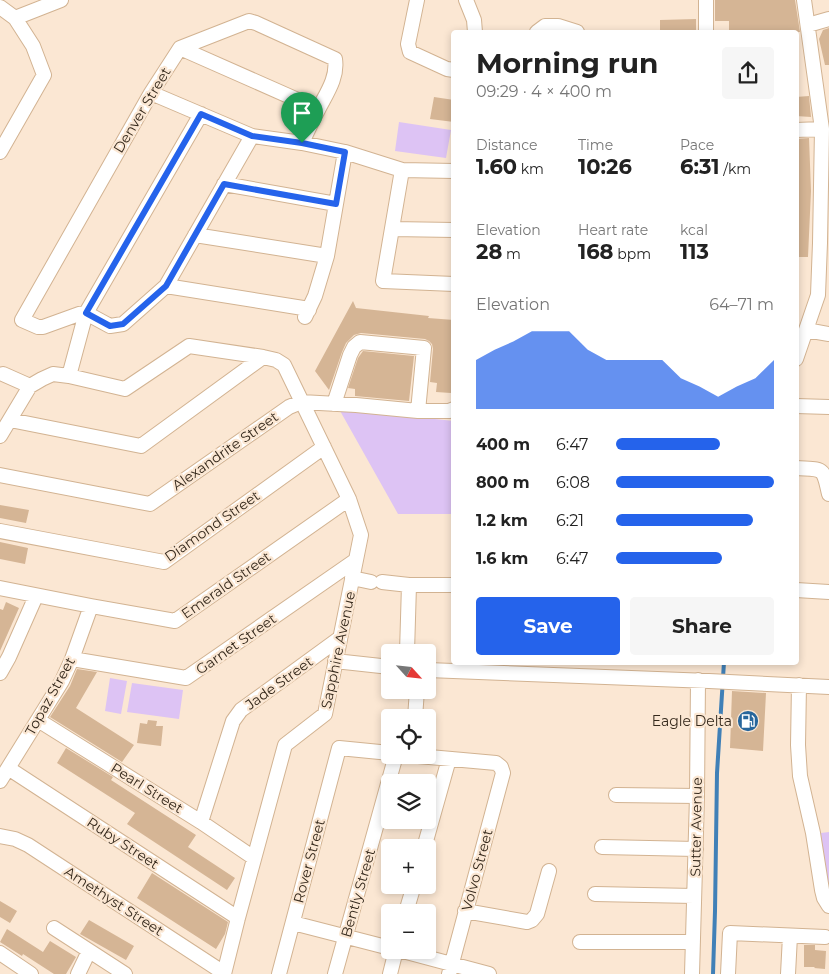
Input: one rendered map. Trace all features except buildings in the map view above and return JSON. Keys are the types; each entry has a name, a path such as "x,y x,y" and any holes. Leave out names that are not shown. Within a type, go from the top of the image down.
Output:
{"street":[{"path":"15,18 61,0"},
{"path":"417,0 408,44 410,52 451,70"},
{"path":"466,0 474,20 475,30"},
{"path":"706,0 706,30"},
{"path":"799,350 818,295 825,243 822,129 804,0"},
{"path":"0,7 15,18 33,46 44,75 0,152"},
{"path":"808,25 829,19"},
{"path":"180,48 249,21 335,59 337,69 328,94 318,109 302,143"},
{"path":"541,29 558,26 570,30"},
{"path":"180,48 318,109"},
{"name":"Denver Street","path":"86,313 43,327 38,327 22,320 151,93 180,48"},
{"path":"151,93 252,136 302,143 345,152 402,170 451,171"},
{"path":"69,376 86,313 201,114"},
{"path":"799,130 822,129"},
{"path":"86,313 110,326 123,324 166,286 252,136"},
{"path":"166,286 303,308 307,314 315,296 327,256 345,152"},
{"path":"402,170 383,281 451,284"},
{"path":"224,184 336,204"},
{"path":"392,229 451,230"},
{"path":"195,235 327,256"},
{"path":"806,330 829,334"},
{"path":"334,404 350,355 354,347 360,342 424,348 418,411"},
{"path":"0,436 30,386 42,379 53,374 125,389 189,346 276,360 284,366 301,402 418,411 451,410"},
{"path":"10,420 141,446 263,357"},
{"path":"4,374 30,386"},
{"name":"Sapphire Avenue","path":"224,973 285,745 325,714 361,535 349,499 301,402"},
{"name":"Alexandrite Street","path":"0,475 150,504 288,407 301,402"},
{"path":"799,406 829,407"},
{"name":"Diamond Street","path":"0,531 164,562 324,447"},
{"path":"799,468 818,469 825,474 829,494"},
{"name":"Emerald Street","path":"0,588 176,621 349,499"},
{"name":"Garnet Street","path":"72,659 186,678 356,560"},
{"path":"352,578 377,582 451,585"},
{"path":"407,644 409,584"},
{"path":"799,590 829,592"},
{"path":"0,673 36,596"},
{"name":"Topaz Street","path":"0,781 62,681 91,606"},
{"name":"Jade Street","path":"202,822 233,721 240,710 340,638"},
{"path":"335,661 381,666"},
{"path":"436,670 704,680 829,687"},
{"name":"Sutter Avenue","path":"692,974 697,796 704,680"},
{"path":"799,686 798,745 800,776 813,833 822,890 829,906"},
{"name":"Pearl Street","path":"38,720 202,822 254,858"},
{"name":"Rover Street","path":"279,974 339,748 381,752"},
{"path":"427,839 449,759 436,758"},
{"name":"Volvo Street","path":"449,759 496,763 501,767 504,774 450,969"},
{"name":"Bently Street","path":"335,974 394,764"},
{"name":"Ruby Street","path":"8,768 238,918"},
{"path":"616,795 697,796"},
{"name":"Amethyst Street","path":"0,836 15,839 28,845 224,973"},
{"path":"602,847 696,849"},
{"path":"465,911 527,922 532,920 537,914 549,871"},
{"path":"594,894 694,896"},
{"path":"293,923 381,946"},
{"path":"54,928 124,974"},
{"path":"728,974 730,933 825,937"},
{"path":"788,974 790,936"},
{"path":"580,942 693,942"},
{"path":"78,974 89,951"},
{"path":"0,953 31,974"},
{"path":"390,974 394,959"},
{"path":"422,959 450,969 489,974"}],"shaded area":[{"path":"399,122 451,130 446,158 395,151"},
{"path":"339,409 451,421 451,514 398,514"},
{"path":"110,678 127,681 121,714 105,711"},
{"path":"132,683 183,690 179,719 127,712"},
{"path":"829,832 829,914 821,833"}],"waterway":[{"path":"713,974 717,773 724,665"}],"place":[{"name":"Eagle Delta","path":"748,721"}],"route":[{"path":"201,114 252,136 302,143 345,152 336,204 224,184 166,286 123,324 110,326 86,313 201,114"}]}
